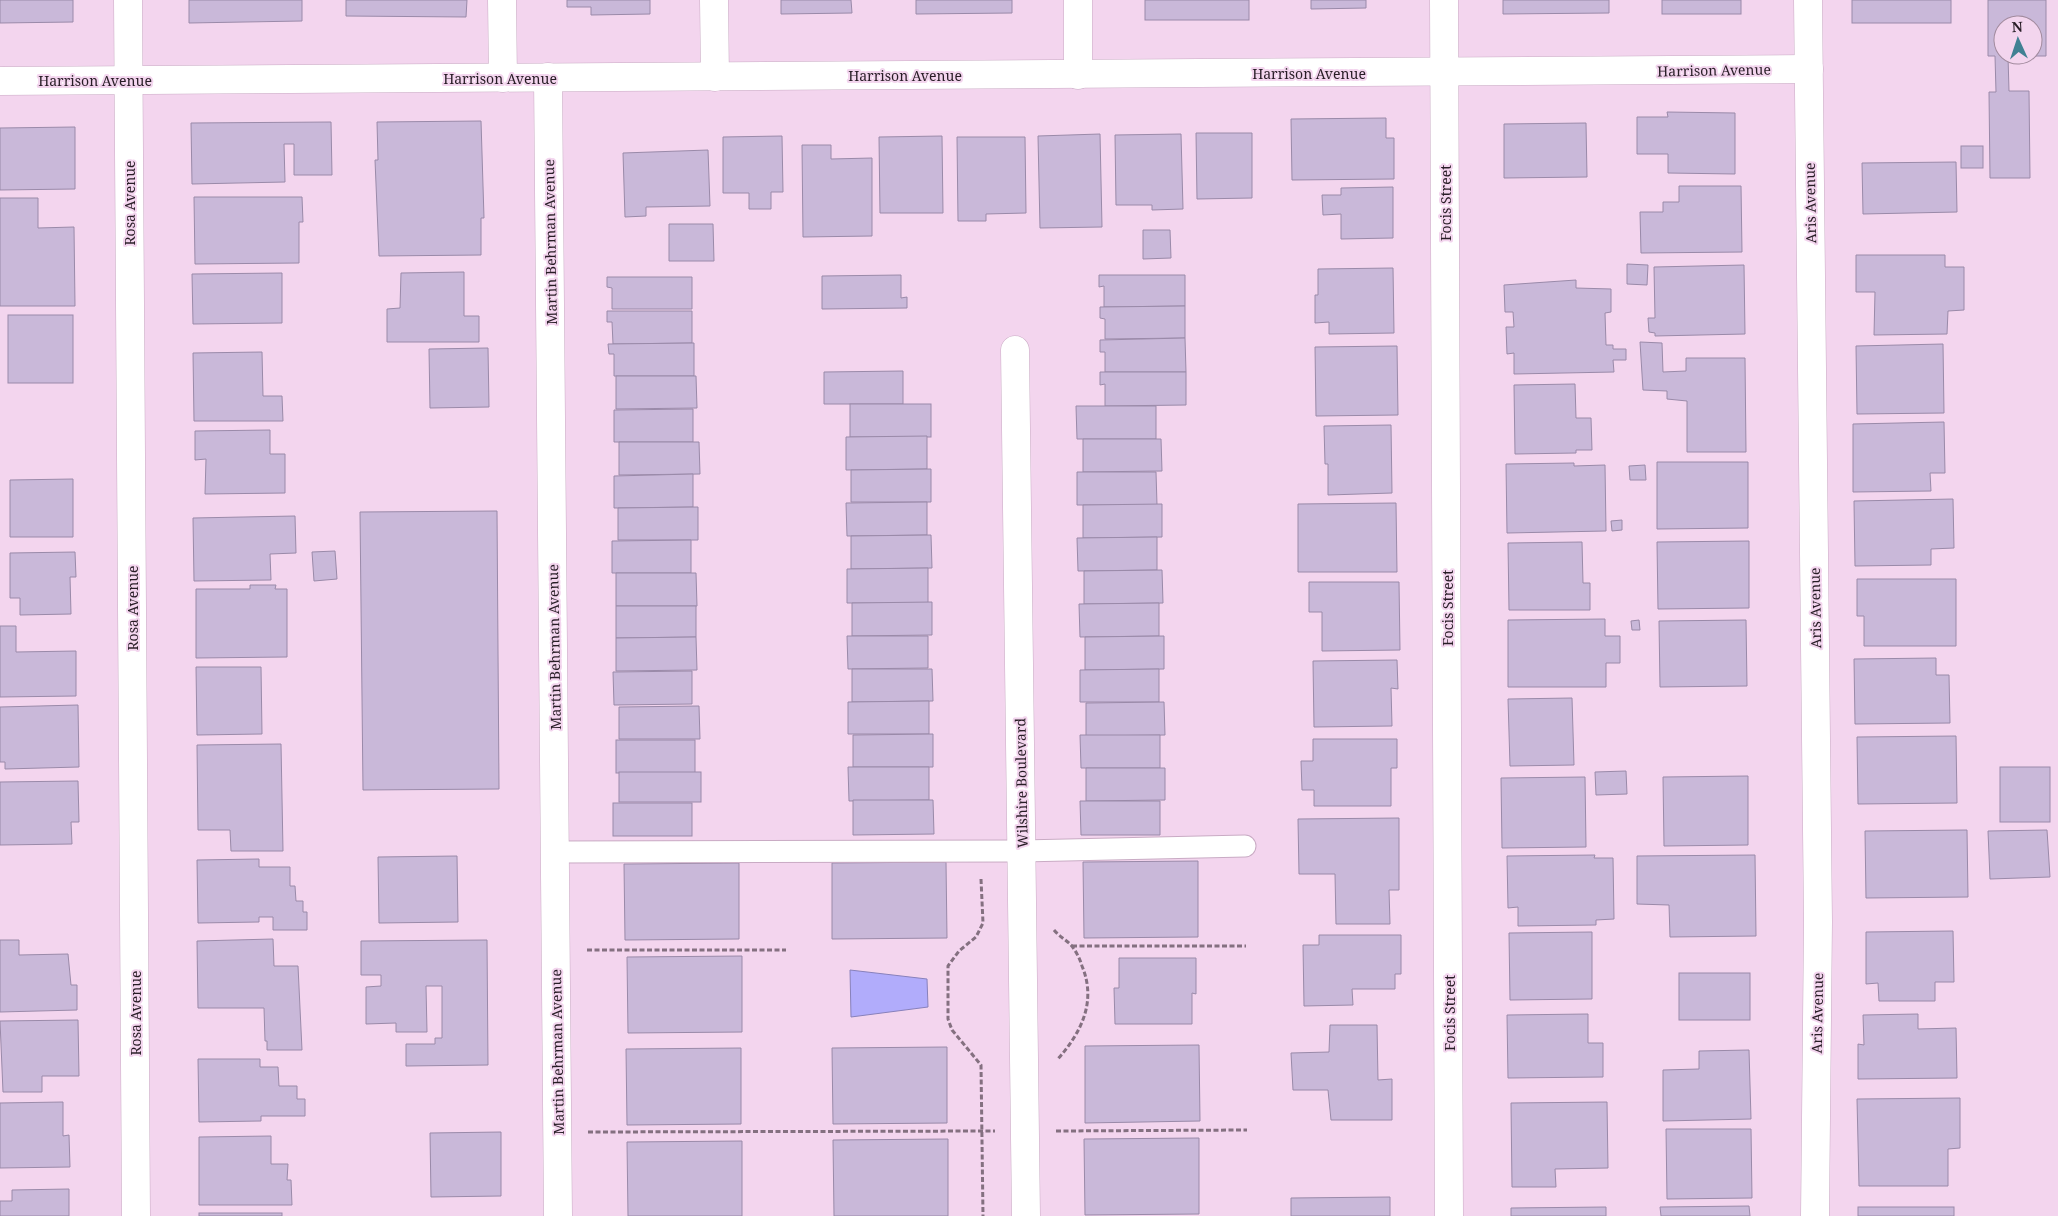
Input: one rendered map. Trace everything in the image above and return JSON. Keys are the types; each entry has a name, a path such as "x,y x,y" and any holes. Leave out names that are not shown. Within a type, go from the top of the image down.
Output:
{"street":[{"name":"Rosa Avenue","path":"128,0 136,1216"},
{"path":"502,0 503,78"},
{"path":"714,0 714,77"},
{"path":"1078,0 1078,75"},
{"name":"Focis Street","path":"1444,0 1449,1216"},
{"name":"Aris Avenue","path":"1808,0 1818,922 1815,1216"},
{"name":"Harrison Avenue","path":"0,81 1809,69"},
{"name":"Martin Behrman Avenue","path":"548,77 558,1216"},
{"name":"Wilshire Boulevard","path":"1016,350 1026,1216"}],"lane":[{"path":"555,852 1022,851 1245,846"}],"path":[{"path":"980,851 983,923 976,937 959,951 948,966 948,1019 952,1030 980,1065 983,1216"},
{"path":"1050,927 1072,946 1086,974 1087,1011 1081,1028 1056,1061"},
{"path":"1072,946 1246,946"},
{"path":"556,950 786,950"},
{"path":"558,1132 1247,1130"}],"shaded area":[{"path":"850,970 927,979 928,1007 851,1017"}],"building":[{"path":"0,0 73,0 73,22 0,23"},
{"path":"189,0 302,0 302,21 189,23"},
{"path":"346,0 467,0 466,17 346,16"},
{"path":"567,0 650,0 650,14 591,15 591,7 567,7"},
{"path":"781,0 851,0 852,13 781,14"},
{"path":"916,0 1012,0 1012,13 916,14"},
{"path":"1145,0 1249,0 1249,20 1145,20"},
{"path":"1311,0 1366,0 1366,8 1311,9"},
{"path":"1503,0 1609,0 1609,13 1503,14"},
{"path":"1662,0 1741,0 1741,14 1662,14"},
{"path":"1852,0 1951,0 1951,23 1852,23"},
{"path":"1988,0 2046,0 2046,56 2043,56 2043,15 1993,15 1993,56 1988,56"},
{"path":"1995,65 2008,65 2009,91 2029,91 2030,178 1990,178 1989,92 1996,92"},
{"path":"1667,112 1735,113 1735,174 1668,173 1668,154 1637,154 1637,117 1668,117"},
{"path":"1386,118 1386,138 1394,138 1394,179 1292,180 1291,119"},
{"path":"481,121 484,218 481,218 481,255 379,256 375,160 378,160 377,122"},
{"path":"331,122 332,175 294,175 294,144 284,144 285,182 192,184 191,123"},
{"path":"1586,123 1587,177 1504,178 1504,124"},
{"path":"75,127 75,189 0,190 0,128"},
{"path":"1196,133 1252,133 1252,198 1197,199"},
{"path":"1100,134 1102,227 1040,228 1038,136"},
{"path":"1181,134 1183,209 1152,210 1152,205 1116,205 1115,135"},
{"path":"782,136 783,192 771,192 771,209 749,209 749,193 723,193 723,137"},
{"path":"942,136 943,213 880,213 879,137"},
{"path":"957,137 1025,137 1026,213 986,214 986,221 958,221"},
{"path":"802,145 831,145 831,159 872,158 872,236 803,237"},
{"path":"1961,146 1983,146 1983,168 1961,168"},
{"path":"708,150 710,206 646,207 646,216 625,217 623,153"},
{"path":"1956,162 1957,212 1863,214 1862,163"},
{"path":"1679,186 1741,186 1742,252 1641,253 1640,212 1663,212 1663,202 1679,202"},
{"path":"1393,187 1393,238 1341,239 1341,214 1323,215 1322,195 1341,195 1341,188"},
{"path":"194,197 302,197 303,222 299,222 299,263 195,264"},
{"path":"0,198 38,198 38,228 74,227 75,306 0,306"},
{"path":"669,224 713,224 714,261 669,261"},
{"path":"1143,230 1170,230 1171,258 1143,259"},
{"path":"1856,255 1945,255 1945,267 1964,267 1964,310 1948,311 1947,334 1874,335 1875,292 1856,292"},
{"path":"1627,264 1648,265 1647,285 1627,284"},
{"path":"1744,265 1745,334 1655,336 1655,333 1649,332 1648,318 1655,318 1654,267"},
{"path":"1393,268 1394,333 1329,334 1329,322 1315,323 1315,295 1318,295 1318,269"},
{"path":"464,272 464,316 479,316 479,342 387,342 387,309 400,308 401,273"},
{"path":"282,273 282,323 193,324 192,274"},
{"path":"901,275 901,298 907,297 907,308 822,309 822,276"},
{"path":"1099,275 1185,275 1185,306 1104,307 1104,286 1099,287"},
{"path":"607,277 692,277 692,309 612,309 612,288 607,287"},
{"path":"1576,280 1576,288 1611,289 1611,312 1605,313 1606,345 1613,345 1613,349 1626,349 1626,360 1613,360 1614,372 1514,374 1514,353 1507,354 1506,327 1514,327 1513,312 1505,312 1504,285"},
{"path":"1185,306 1185,338 1105,339 1105,319 1100,318 1100,307"},
{"path":"607,311 692,311 692,343 613,344 612,322 607,322"},
{"path":"8,315 73,315 73,383 8,383"},
{"path":"1185,338 1186,372 1105,372 1105,352 1100,352 1100,340"},
{"path":"1640,342 1662,343 1663,372 1686,371 1686,358 1745,358 1746,452 1687,452 1687,401 1667,399 1667,391 1643,390"},
{"path":"694,343 694,376 614,376 614,354 609,354 608,344"},
{"path":"1943,344 1944,413 1857,414 1856,346"},
{"path":"1397,346 1398,415 1316,416 1315,347"},
{"path":"488,348 489,407 430,408 429,349"},
{"path":"262,352 263,396 282,396 283,421 194,421 193,353"},
{"path":"903,371 903,404 824,404 824,372"},
{"path":"1100,372 1186,372 1186,405 1105,406 1105,384 1100,385"},
{"path":"616,376 696,376 697,408 616,409"},
{"path":"1575,384 1576,418 1591,418 1592,450 1576,450 1576,453 1515,454 1514,385"},
{"path":"850,404 931,404 931,437 850,437"},
{"path":"1076,406 1156,406 1156,439 1077,439"},
{"path":"693,409 693,442 614,442 614,410"},
{"path":"1944,422 1945,473 1930,473 1931,491 1853,492 1853,424"},
{"path":"1391,425 1392,493 1328,495 1328,464 1325,464 1324,426"},
{"path":"270,430 270,454 285,454 285,493 205,494 206,459 195,460 195,431"},
{"path":"927,436 927,469 846,470 846,437"},
{"path":"1083,439 1161,439 1162,471 1083,472"},
{"path":"619,442 699,442 700,474 619,475"},
{"path":"1657,462 1748,462 1748,528 1657,529"},
{"path":"1574,463 1574,466 1605,465 1606,531 1507,533 1506,464"},
{"path":"1645,465 1646,480 1630,480 1629,466"},
{"path":"931,469 931,502 851,502 851,470"},
{"path":"1077,472 1156,472 1157,505 1077,505"},
{"path":"693,474 693,507 614,508 614,476"},
{"path":"73,479 73,537 10,537 10,480"},
{"path":"1953,499 1954,548 1931,549 1931,565 1855,566 1854,501"},
{"path":"927,502 927,535 847,536 846,503"},
{"path":"1396,503 1397,572 1298,572 1298,504"},
{"path":"1162,504 1162,537 1083,538 1083,505"},
{"path":"698,507 698,540 618,540 618,508"},
{"path":"497,511 499,789 363,790 360,512"},
{"path":"295,516 296,553 270,554 271,580 194,581 193,518"},
{"path":"1622,520 1622,530 1612,531 1611,521"},
{"path":"931,535 932,568 851,569 851,536"},
{"path":"1157,537 1157,570 1078,571 1077,538"},
{"path":"691,540 691,573 612,573 612,541"},
{"path":"1749,541 1749,608 1658,609 1657,542"},
{"path":"1582,542 1583,583 1590,583 1590,610 1509,610 1508,543"},
{"path":"335,551 337,579 314,581 312,552"},
{"path":"75,552 76,577 70,577 71,614 20,615 20,598 10,598 10,553"},
{"path":"928,568 928,603 847,603 847,569"},
{"path":"1162,570 1163,603 1084,604 1084,571"},
{"path":"616,573 696,573 697,606 616,606"},
{"path":"1857,579 1956,579 1956,646 1864,646 1864,616 1857,616"},
{"path":"1309,582 1399,582 1400,650 1322,651 1322,612 1309,612"},
{"path":"250,585 276,585 275,589 287,589 287,657 196,658 196,589 250,589"},
{"path":"932,602 932,635 852,636 852,603"},
{"path":"1159,603 1159,636 1080,637 1079,604"},
{"path":"616,606 696,606 696,637 616,638"},
{"path":"1605,619 1605,636 1620,636 1620,663 1606,663 1606,687 1508,687 1508,620"},
{"path":"1639,620 1640,630 1632,630 1631,621"},
{"path":"1746,620 1747,686 1660,687 1659,621"},
{"path":"0,626 16,626 16,652 76,651 76,696 0,697"},
{"path":"847,636 928,636 928,668 848,669"},
{"path":"1164,636 1164,669 1085,670 1085,637"},
{"path":"696,637 697,670 616,671 616,638"},
{"path":"1936,658 1936,675 1949,675 1950,723 1855,724 1854,659"},
{"path":"1397,660 1398,689 1391,688 1392,726 1314,727 1313,661"},
{"path":"196,667 261,667 262,734 197,735"},
{"path":"852,669 932,669 933,701 852,702"},
{"path":"1159,669 1159,702 1080,702 1080,670"},
{"path":"692,671 692,704 614,705 613,672"},
{"path":"1572,698 1574,765 1510,766 1508,699"},
{"path":"929,701 929,734 848,734 848,702"},
{"path":"1164,702 1165,735 1086,736 1086,703"},
{"path":"78,705 79,767 5,769 5,762 0,762 0,707"},
{"path":"699,706 700,739 619,739 619,707"},
{"path":"933,734 933,767 853,767 853,735"},
{"path":"1080,735 1160,735 1160,768 1081,768"},
{"path":"1956,736 1957,803 1858,804 1857,737"},
{"path":"1313,739 1397,739 1397,768 1391,768 1391,806 1314,806 1314,790 1302,790 1301,761 1313,761"},
{"path":"616,740 695,740 695,773 616,773"},
{"path":"281,744 283,851 231,851 230,830 198,830 197,745"},
{"path":"848,767 929,767 929,800 849,801"},
{"path":"2000,767 2050,767 2050,822 2000,822"},
{"path":"1086,768 1165,768 1165,800 1086,801"},
{"path":"1626,771 1627,794 1596,795 1595,772"},
{"path":"619,772 701,772 701,802 619,802"},
{"path":"1748,776 1748,845 1664,846 1663,777"},
{"path":"1585,777 1586,847 1502,848 1501,778"},
{"path":"78,781 79,822 71,822 72,844 0,845 0,782"},
{"path":"853,800 933,800 934,834 853,835"},
{"path":"1080,801 1160,801 1160,835 1081,835"},
{"path":"613,803 692,803 692,836 613,836"},
{"path":"1399,818 1399,890 1389,890 1390,924 1336,924 1335,874 1299,874 1298,819"},
{"path":"1967,830 1968,897 1866,898 1865,831"},
{"path":"2047,830 2050,877 1990,879 1988,831"},
{"path":"1595,855 1594,858 1613,858 1614,919 1596,920 1596,925 1518,926 1518,907 1508,908 1507,856"},
{"path":"1755,855 1756,936 1670,937 1669,905 1637,904 1637,856"},
{"path":"457,856 458,922 379,923 378,857"},
{"path":"259,859 259,867 290,867 290,886 295,886 296,901 303,901 303,912 307,912 307,930 273,930 273,917 259,917 259,922 198,923 197,860"},
{"path":"1198,861 1198,937 1084,938 1083,862"},
{"path":"946,862 947,938 832,939 832,863"},
{"path":"739,863 739,939 625,940 624,864"},
{"path":"1953,931 1954,982 1935,982 1935,1001 1879,1001 1878,983 1866,984 1866,932"},
{"path":"1592,932 1592,999 1510,1000 1509,933"},
{"path":"1319,935 1401,935 1401,974 1395,974 1395,989 1352,989 1353,1005 1304,1006 1303,945 1319,945"},
{"path":"273,939 274,966 298,966 302,1050 267,1050 264,1008 198,1008 197,941"},
{"path":"0,940 19,940 19,955 68,954 71,985 77,985 77,1010 0,1012"},
{"path":"487,940 488,1065 406,1066 406,1044 435,1044 435,1038 442,1038 442,986 426,986 427,1032 396,1032 396,1023 366,1024 366,987 381,986 381,975 361,975 361,941"},
{"path":"742,956 742,1032 628,1033 627,957"},
{"path":"1119,958 1196,958 1196,994 1192,993 1192,1024 1115,1024 1114,988 1119,988"},
{"path":"1679,973 1750,973 1750,1020 1679,1020"},
{"path":"1588,1014 1588,1043 1603,1043 1603,1077 1508,1078 1507,1015"},
{"path":"1918,1014 1918,1029 1956,1028 1957,1078 1858,1079 1858,1044 1864,1045 1863,1015"},
{"path":"78,1020 79,1076 42,1076 42,1092 3,1092 0,1021"},
{"path":"1330,1025 1377,1025 1378,1080 1392,1079 1392,1120 1331,1120 1328,1090 1293,1090 1291,1053 1329,1052"},
{"path":"1199,1045 1200,1121 1085,1123 1085,1046"},
{"path":"947,1047 947,1123 833,1124 832,1048"},
{"path":"741,1048 741,1124 627,1125 626,1049"},
{"path":"1749,1050 1751,1119 1663,1121 1663,1070 1699,1069 1699,1051"},
{"path":"198,1059 260,1059 260,1067 278,1067 279,1086 297,1086 297,1099 305,1099 305,1116 261,1116 261,1121 199,1122"},
{"path":"1960,1098 1960,1148 1948,1149 1948,1186 1859,1186 1857,1099"},
{"path":"63,1102 63,1136 69,1135 70,1167 0,1168 0,1103"},
{"path":"1607,1102 1608,1168 1555,1169 1556,1187 1512,1187 1511,1103"},
{"path":"1666,1129 1751,1129 1752,1198 1667,1199"},
{"path":"501,1132 501,1196 431,1197 430,1133"},
{"path":"271,1136 271,1164 288,1164 287,1180 291,1180 292,1205 199,1205 199,1137"},
{"path":"1199,1138 1199,1214 1085,1215 1084,1139"},
{"path":"948,1139 948,1216 834,1216 833,1140"},
{"path":"742,1141 742,1216 628,1216 627,1142"},
{"path":"69,1189 69,1216 0,1216 0,1201 12,1201 12,1190"},
{"path":"1390,1197 1390,1216 1291,1216 1291,1198"},
{"path":"1749,1206 1750,1216 1661,1216 1660,1207"},
{"path":"1606,1207 1606,1216 1511,1216 1511,1208"},
{"path":"1858,1207 1954,1207 1954,1216 1858,1216"},
{"path":"199,1213 282,1213 282,1216 199,1216"}]}
